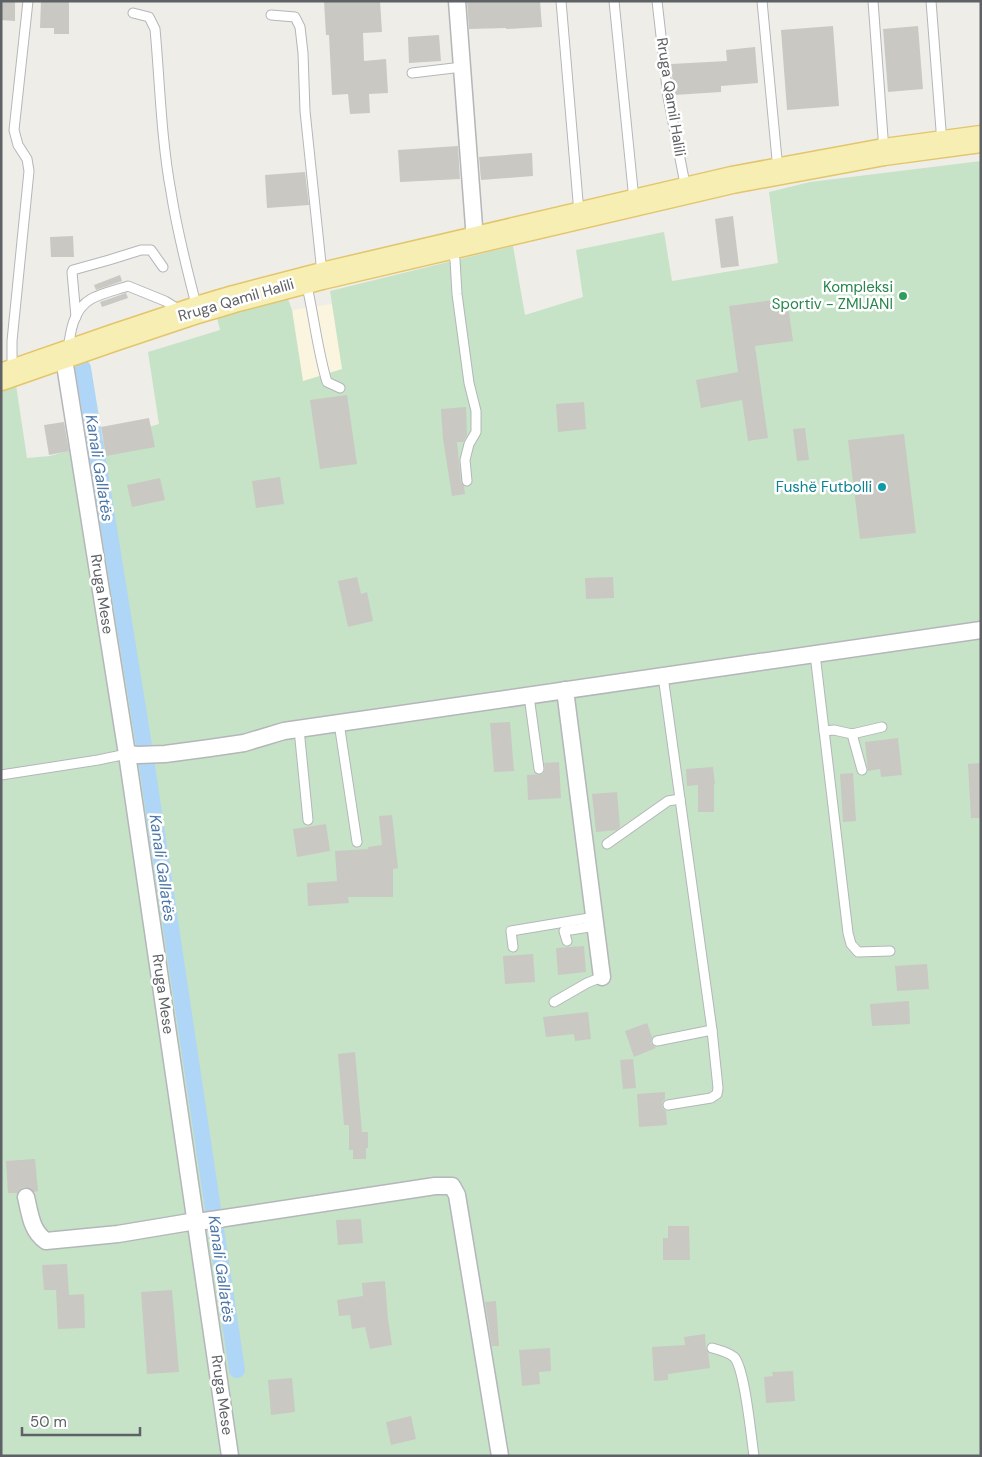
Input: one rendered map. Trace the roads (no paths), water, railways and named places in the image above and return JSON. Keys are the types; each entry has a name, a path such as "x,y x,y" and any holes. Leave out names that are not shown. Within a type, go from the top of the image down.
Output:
{"main road":[{"name":"Rruga Qamil Halili","path":"6,375 191,312 314,278 778,171 884,152 981,139"}],"street":[{"path":"457,1 462,67 463,243"},
{"name":"Rruga Mese","path":"65,354 66,371 133,754 200,1221 230,1456"},
{"path":"133,754 165,754 244,743 284,731 981,630"},
{"path":"565,690 602,976"},
{"path":"26,1197 37,1235 46,1241 118,1234 435,1186 452,1186 458,1195 500,1456"}],"lane":[{"path":"6,375 12,341 29,171 27,159 18,145 14,130 28,1"},
{"path":"561,1 579,216"},
{"path":"614,1 634,203"},
{"name":"Rruga Qamil Halili","path":"657,1 668,97 686,192"},
{"path":"762,1 778,171"},
{"path":"873,1 884,152"},
{"path":"930,1 942,144"},
{"path":"65,354 76,317 83,306 91,299 128,286 191,312 186,266 170,191 161,110 155,28 149,18 133,12"},
{"path":"271,15 295,17 300,27 305,112 312,169 314,278 312,308 320,360 327,382 340,388"},
{"path":"412,73 462,67"},
{"path":"463,243 455,260 457,294 469,383 476,411 476,432 469,444 465,460 467,481"},
{"path":"76,317 73,270 146,250 151,250 163,267"},
{"path":"815,654 848,934 851,944 858,952 890,951"},
{"path":"664,676 718,1071 717,1094 711,1098 668,1104"},
{"path":"528,696 540,769"},
{"path":"339,723 357,842"},
{"path":"824,731 834,730 852,734 882,727"},
{"path":"298,729 308,820"},
{"path":"852,734 862,770"},
{"path":"1,775 133,754"},
{"path":"607,844 668,801 680,798"},
{"path":"567,941 564,931 595,922"},
{"path":"513,946 511,931 595,922"},
{"path":"554,1002 602,976"},
{"path":"657,1040 712,1030"},
{"path":"712,1348 728,1353 735,1358 742,1373 754,1456"}],"waterway":[{"name":"Kanali Gallatës","path":"83,368 143,739 237,1370"}],"place":[{"name":"Kompleksi Sportiv - ZMIJANI","path":"903,296"},
{"name":"Fushë Futbolli","path":"882,487"}]}
